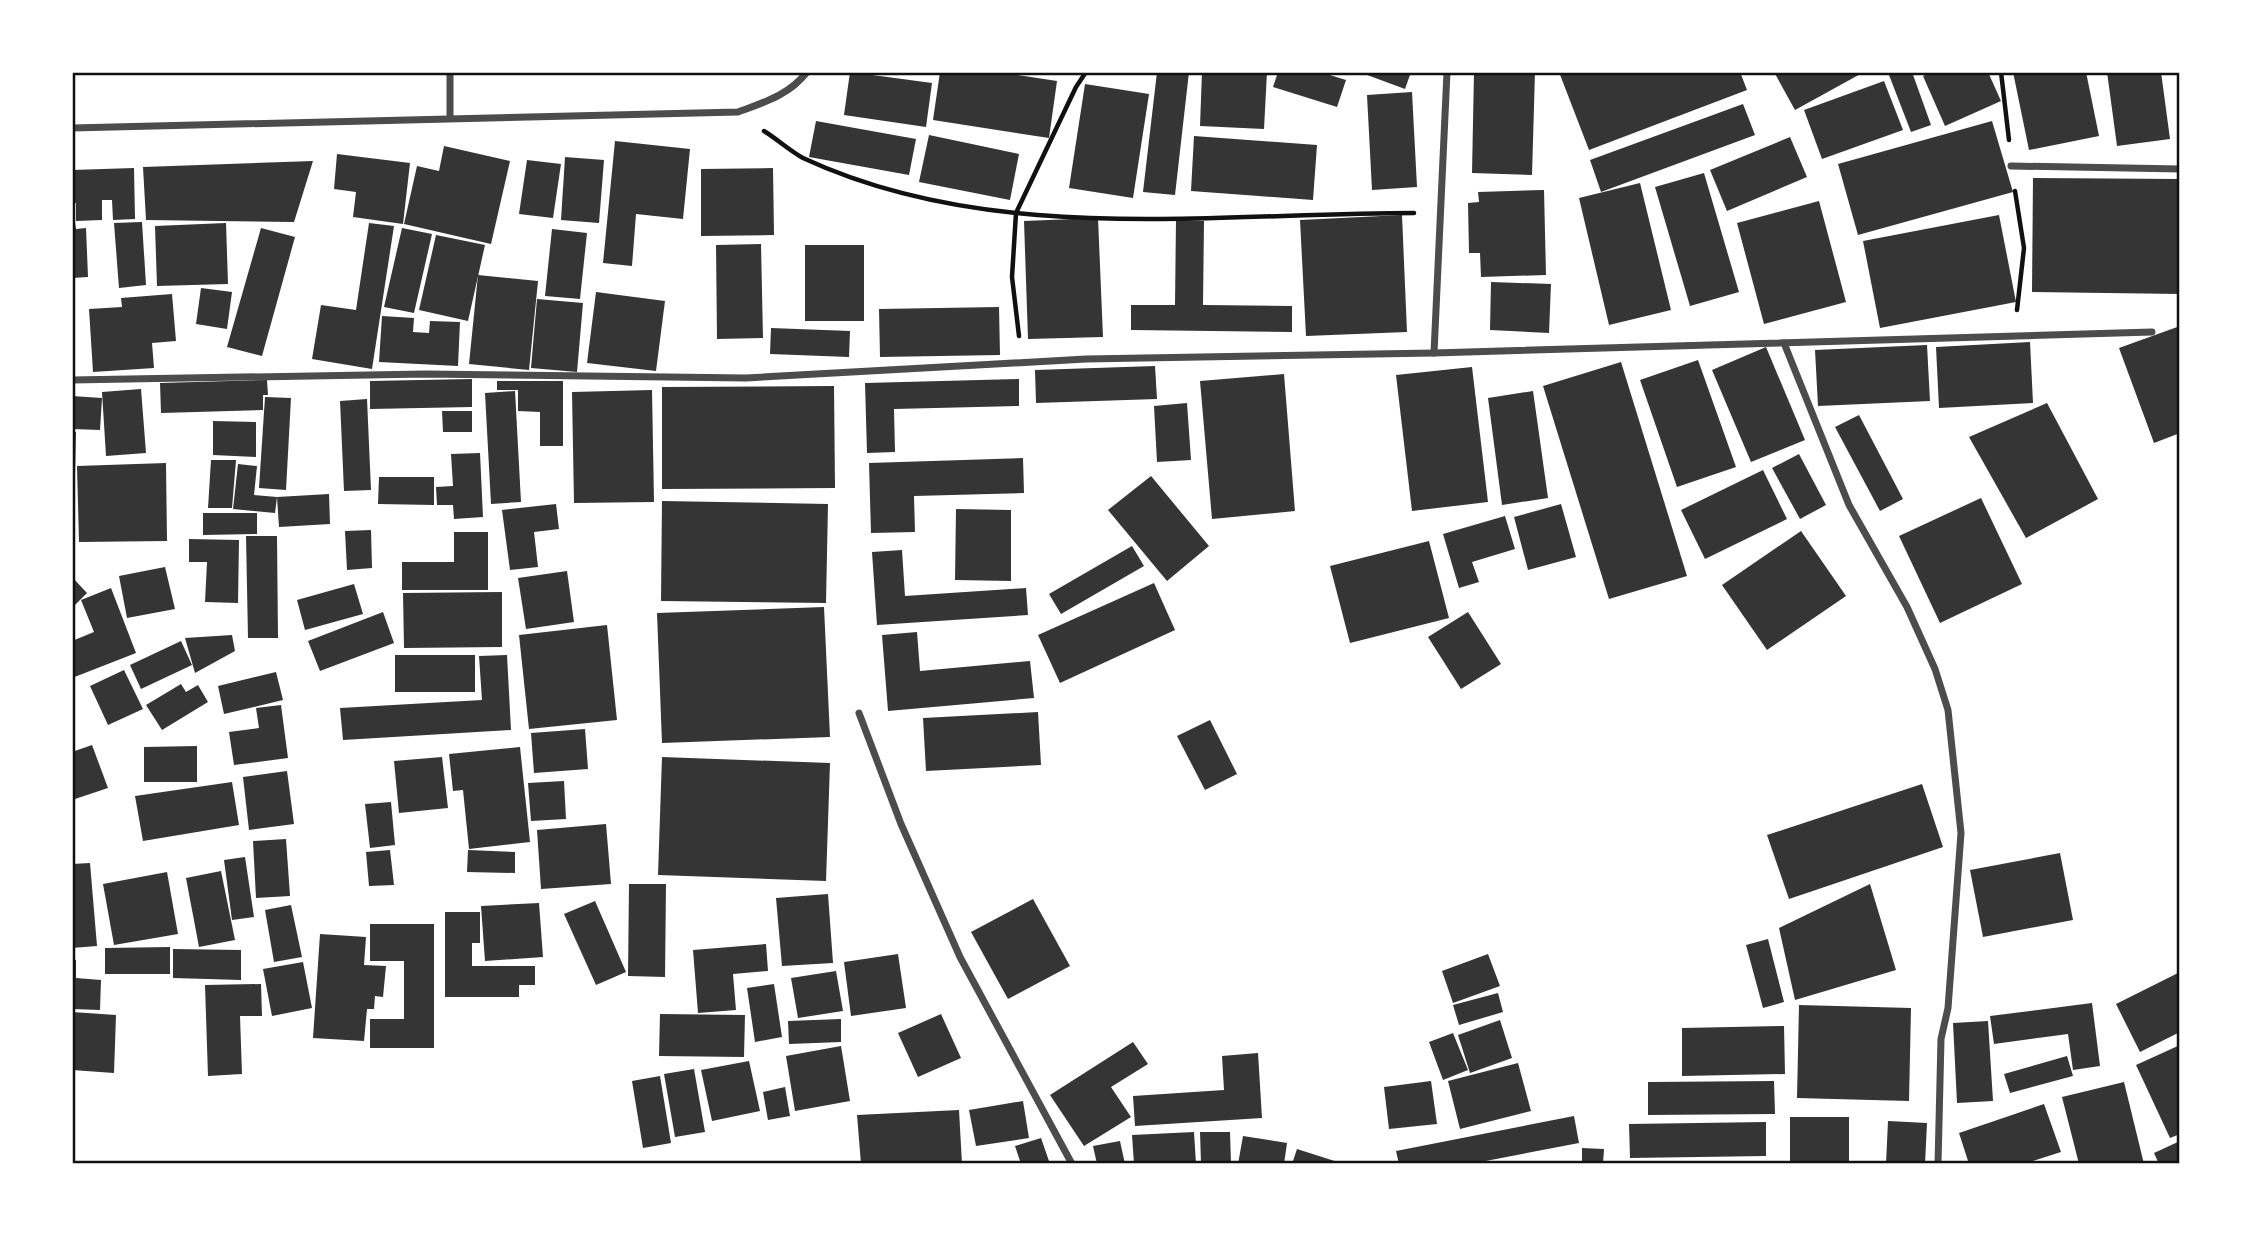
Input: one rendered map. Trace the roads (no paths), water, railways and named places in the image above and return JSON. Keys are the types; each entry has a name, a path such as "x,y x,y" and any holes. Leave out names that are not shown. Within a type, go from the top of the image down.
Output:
{"street":[{"path":"450,72 450,117"},
{"path":"72,128 738,112 774,99 791,89 807,72"},
{"path":"1434,353 1447,72"},
{"path":"2011,166 2180,169"},
{"path":"72,380 425,374 746,378 1022,365 1087,359 1434,353 2152,332"},
{"path":"1784,343 1849,505 1907,607 1936,669 1948,710 1961,833 1948,1008 1941,1039 1938,1164"},
{"path":"859,713 901,824 960,957 1072,1164"}]}
